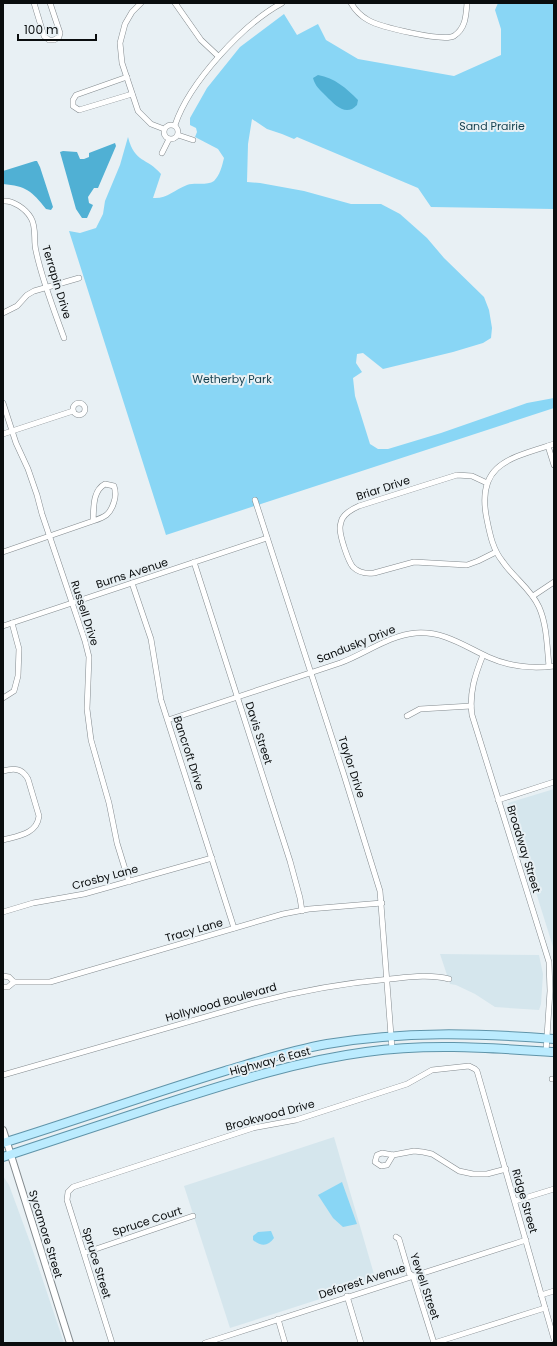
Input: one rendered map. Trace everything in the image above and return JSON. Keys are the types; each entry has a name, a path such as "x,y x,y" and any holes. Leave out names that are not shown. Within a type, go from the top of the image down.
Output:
{"main road":[{"name":"Highway 6 East","path":"5,1143 196,1080 268,1058 326,1044 392,1036 458,1033 550,1039"},
{"name":"Highway 6 East","path":"7,1156 273,1070 329,1057 392,1049 434,1046 550,1052"}],"street":[{"path":"34,3 44,36 49,40 54,40 60,33 50,3"},
{"path":"141,3 132,12 125,24 120,43 122,63 138,111 152,124 164,128"},
{"path":"175,3 201,40 218,56"},
{"path":"175,125 181,110 205,72 218,56 271,5 282,3"},
{"path":"351,3 360,14 368,20 378,24 435,38 452,37 459,32 464,26 466,19 467,3"},
{"path":"127,77 76,95 73,100 73,106 78,110 132,94"},
{"path":"164,128 167,125 175,125"},
{"path":"175,125 178,128 178,135"},
{"path":"164,128 164,133 169,139"},
{"path":"169,139 176,138 178,135"},
{"path":"178,135 193,140"},
{"path":"162,153 169,139"},
{"name":"Terrapin Drive","path":"3,201 16,204 31,218 34,229 36,250 64,338"},
{"path":"3,312 17,306 27,295 34,291 79,278"},
{"name":"Russell Drive","path":"3,403 12,431 28,469 85,641 89,657 87,709 91,740 109,803 114,832 129,882"},
{"path":"3,434 73,411"},
{"path":"552,666 542,617 533,596 502,562 496,552 491,540 485,513 484,500 487,483 495,470 508,460 554,444"},
{"path":"548,446 554,465"},
{"name":"Briar Drive","path":"487,483 472,476 457,475 359,506 345,515 340,528 349,561 358,571 368,574 414,562 467,565 478,562 496,552"},
{"path":"3,552 104,518 110,512 116,496 114,486 105,484 98,490 94,506 93,521"},
{"name":"Taylor Drive","path":"255,500 363,833 380,891 388,979 392,1049"},
{"name":"Burns Avenue","path":"3,626 267,538"},
{"name":"Davis Street","path":"194,562 296,880 302,911"},
{"path":"533,596 554,582"},
{"name":"Bancroft Drive","path":"132,583 149,630 159,693 234,928"},
{"path":"3,698 14,691 18,676 19,645 12,623"},
{"name":"Sandusky Drive","path":"168,720 354,658 396,638 417,633 435,634 446,637 483,655 512,665 536,667 552,666"},
{"name":"Broadway Street","path":"483,655 473,682 471,706 474,724 552,962 550,991 550,1052"},
{"path":"407,716 420,709 471,706"},
{"path":"3,771 14,769 26,775 39,816 34,829 3,840"},
{"path":"498,800 554,782"},
{"name":"Crosby Lane","path":"3,912 33,903 84,894 212,858"},
{"name":"Tracy Lane","path":"3,987 8,987 14,982 50,982 274,917 302,911 382,903"},
{"name":"Tracy Lane","path":"3,976 9,977 14,982"},
{"name":"Hollywood Boulevard","path":"3,1075 254,1002 295,992 340,984 411,977 448,979"},
{"name":"Brookwood Drive","path":"70,1189 254,1128 296,1120 407,1084 432,1070 469,1066 476,1069"},
{"name":"Ridge Street","path":"476,1069 554,1340"},
{"name":"Sycamore Street","path":"3,1130 7,1156 70,1343"},
{"path":"393,1155 414,1151 427,1153 459,1170 473,1174 487,1174 506,1169"},
{"name":"Spruce Street","path":"70,1189 66,1196 67,1200 112,1343"},
{"path":"515,1201 554,1189"},
{"name":"Spruce Court","path":"84,1252 194,1216"},
{"name":"Yewell Street","path":"396,1237 399,1239 409,1273 413,1276 434,1343"},
{"name":"Deforest Avenue","path":"207,1343 347,1296 526,1240"},
{"path":"541,1295 554,1290"},
{"path":"347,1296 361,1343"},
{"path":"434,1343 545,1308"},
{"path":"278,1319 285,1343"}],"shaded area":[{"path":"318,75 330,78 345,88 358,100 357,105 349,110 345,110 333,103 316,86 313,78"},
{"path":"115,143 116,146 98,188 94,188 88,197 89,203 93,205 87,218 82,218 76,209 60,152 77,152 80,159 84,159 89,157 89,153"},
{"path":"37,161 40,167 53,207 51,210 46,209 28,190 17,186 3,184 3,171"},
{"path":"554,789 554,950 508,803"},
{"path":"440,954 539,955 543,974 541,1004 539,1010 495,1007 475,994 456,985 450,984"},
{"path":"334,1137 376,1281 230,1328 184,1186"},
{"path":"3,1176 9,1185 30,1242 64,1343 3,1343"}],"green space":[{"path":"498,3 554,3 554,209 431,207 418,188 297,137 294,139 267,129 252,119 248,144 247,182 304,191 351,204 381,204 400,214 427,238 444,258 484,297 489,310 492,328 491,338 483,343 383,369 363,353 357,354 356,363 362,372 353,378 355,396 370,444 378,449 388,449 441,433 527,403 554,398 554,408 166,535 69,231 80,233 96,228 103,214 105,201 120,165 128,137 134,152 161,174 153,198 166,196 187,185 208,183 216,179 222,167 224,158 218,149 195,137 197,132 196,128 190,125 190,118 207,88 240,47 284,14 297,35 318,24 326,40 358,59 454,76 501,55 501,29 495,10"},
{"path":"342,1182 357,1224 343,1227 333,1218 318,1195"},
{"path":"271,1231 274,1238 265,1245 259,1244 253,1240 253,1236 258,1232"}],"park label":[{"name":"Sand Prairie","path":"492,126"},
{"name":"Wetherby Park","path":"232,379"}]}
